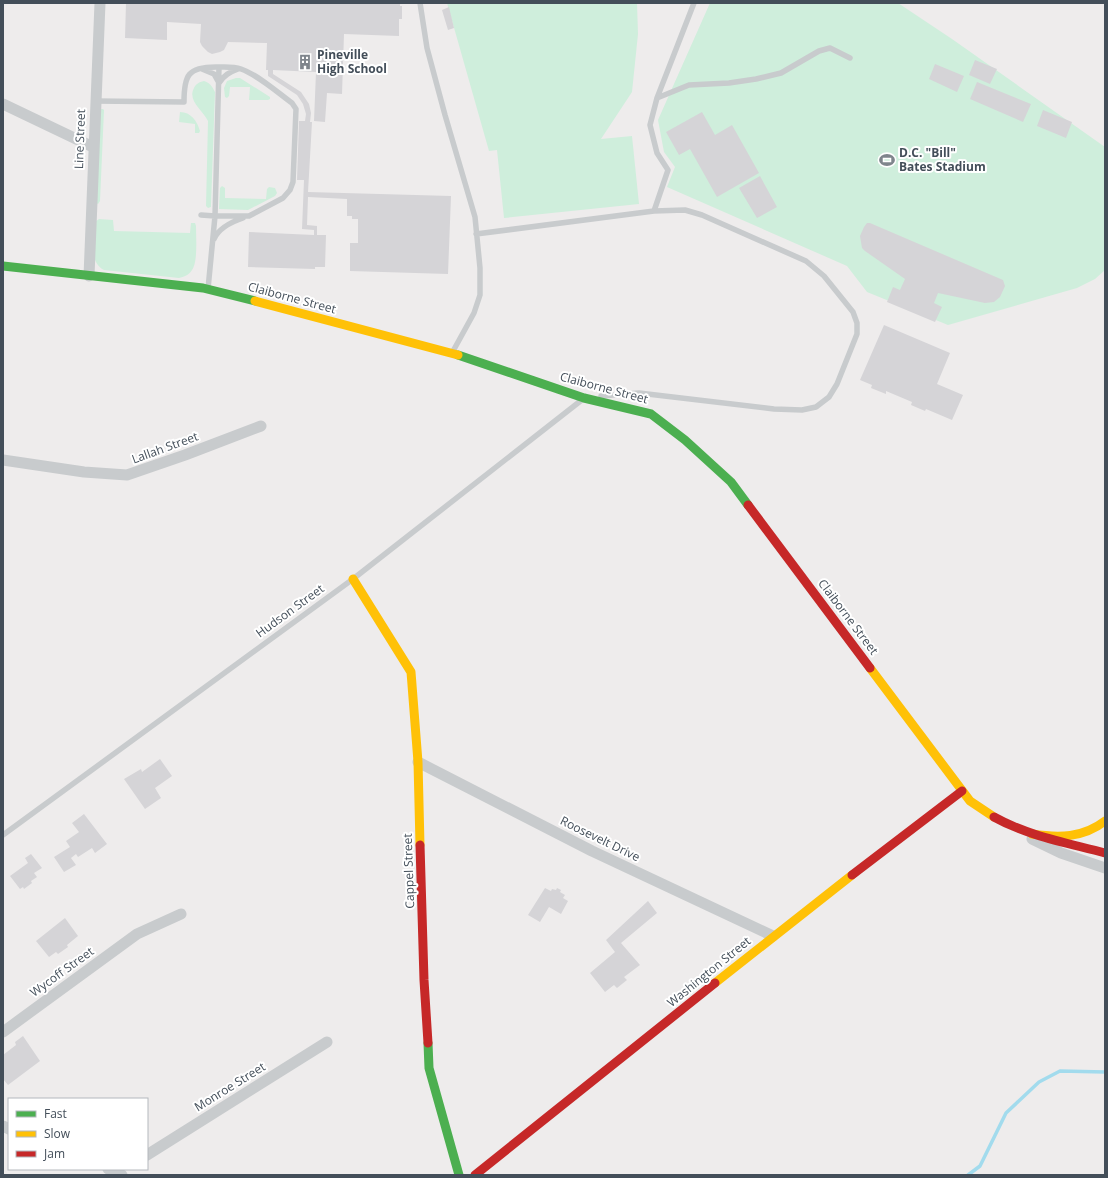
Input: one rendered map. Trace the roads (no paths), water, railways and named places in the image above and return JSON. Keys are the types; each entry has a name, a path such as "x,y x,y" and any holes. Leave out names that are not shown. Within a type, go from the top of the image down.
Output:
{"main road":[{"name":"Claiborne Street","path":"3,266 195,287 452,353 584,398 650,414 685,440 731,482 970,801 981,810 1007,825 1032,834 1105,853"},
{"name":"Cappel Street","path":"353,579 411,672 418,762 424,972 429,1068 459,1175"},
{"name":"Washington Street","path":"475,1175 772,936 962,791"},
{"path":"1032,834 1057,837 1068,836 1090,831 1105,821"}],"street":[{"name":"Line Street","path":"89,276 100,3"},
{"path":"3,104 93,147"},
{"name":"Lallah Street","path":"3,460 84,472 127,475 261,426"},
{"name":"Roosevelt Drive","path":"418,762 592,851 772,936"},
{"name":"Claiborne Street","path":"1020,830 1035,841 1051,849 1105,868"},
{"name":"Wycoff Street","path":"3,1032 137,934 181,914"},
{"name":"Monroe Street","path":"148,1154 327,1042"}],"lane":[{"path":"420,3 427,48 445,116 475,217 480,268 480,295 474,313 452,353"},
{"path":"654,211 668,170 657,153 650,125 657,98 694,3"},
{"path":"657,98 689,85 736,82 781,73 819,51 830,48 850,58"},
{"path":"95,100 184,102 184,85 187,77 194,70 200,68 219,67 240,68 254,75 292,103 296,109 292,182 290,190 284,198 249,216 235,220 223,227 213,241"},
{"path":"208,290 215,216 219,67"},
{"path":"200,68 209,70 214,74 219,83"},
{"path":"219,83 229,72 240,68"},
{"path":"476,234 654,211 685,210 702,215 806,261 824,276 853,312 857,323 857,334 837,384 829,397 816,407 802,410 774,409 639,393 584,398"},
{"path":"201,215 249,216"},
{"name":"Hudson Street","path":"3,835 353,579 584,398"}],"waterway":[{"path":"968,1175 980,1166 1006,1113 1039,1082 1060,1071 1105,1072"}],"place":[{"name":"Pineville High School","path":"305,62"},
{"name":"D.C. \"Bill\" Bates Stadium","path":"887,160"}]}
